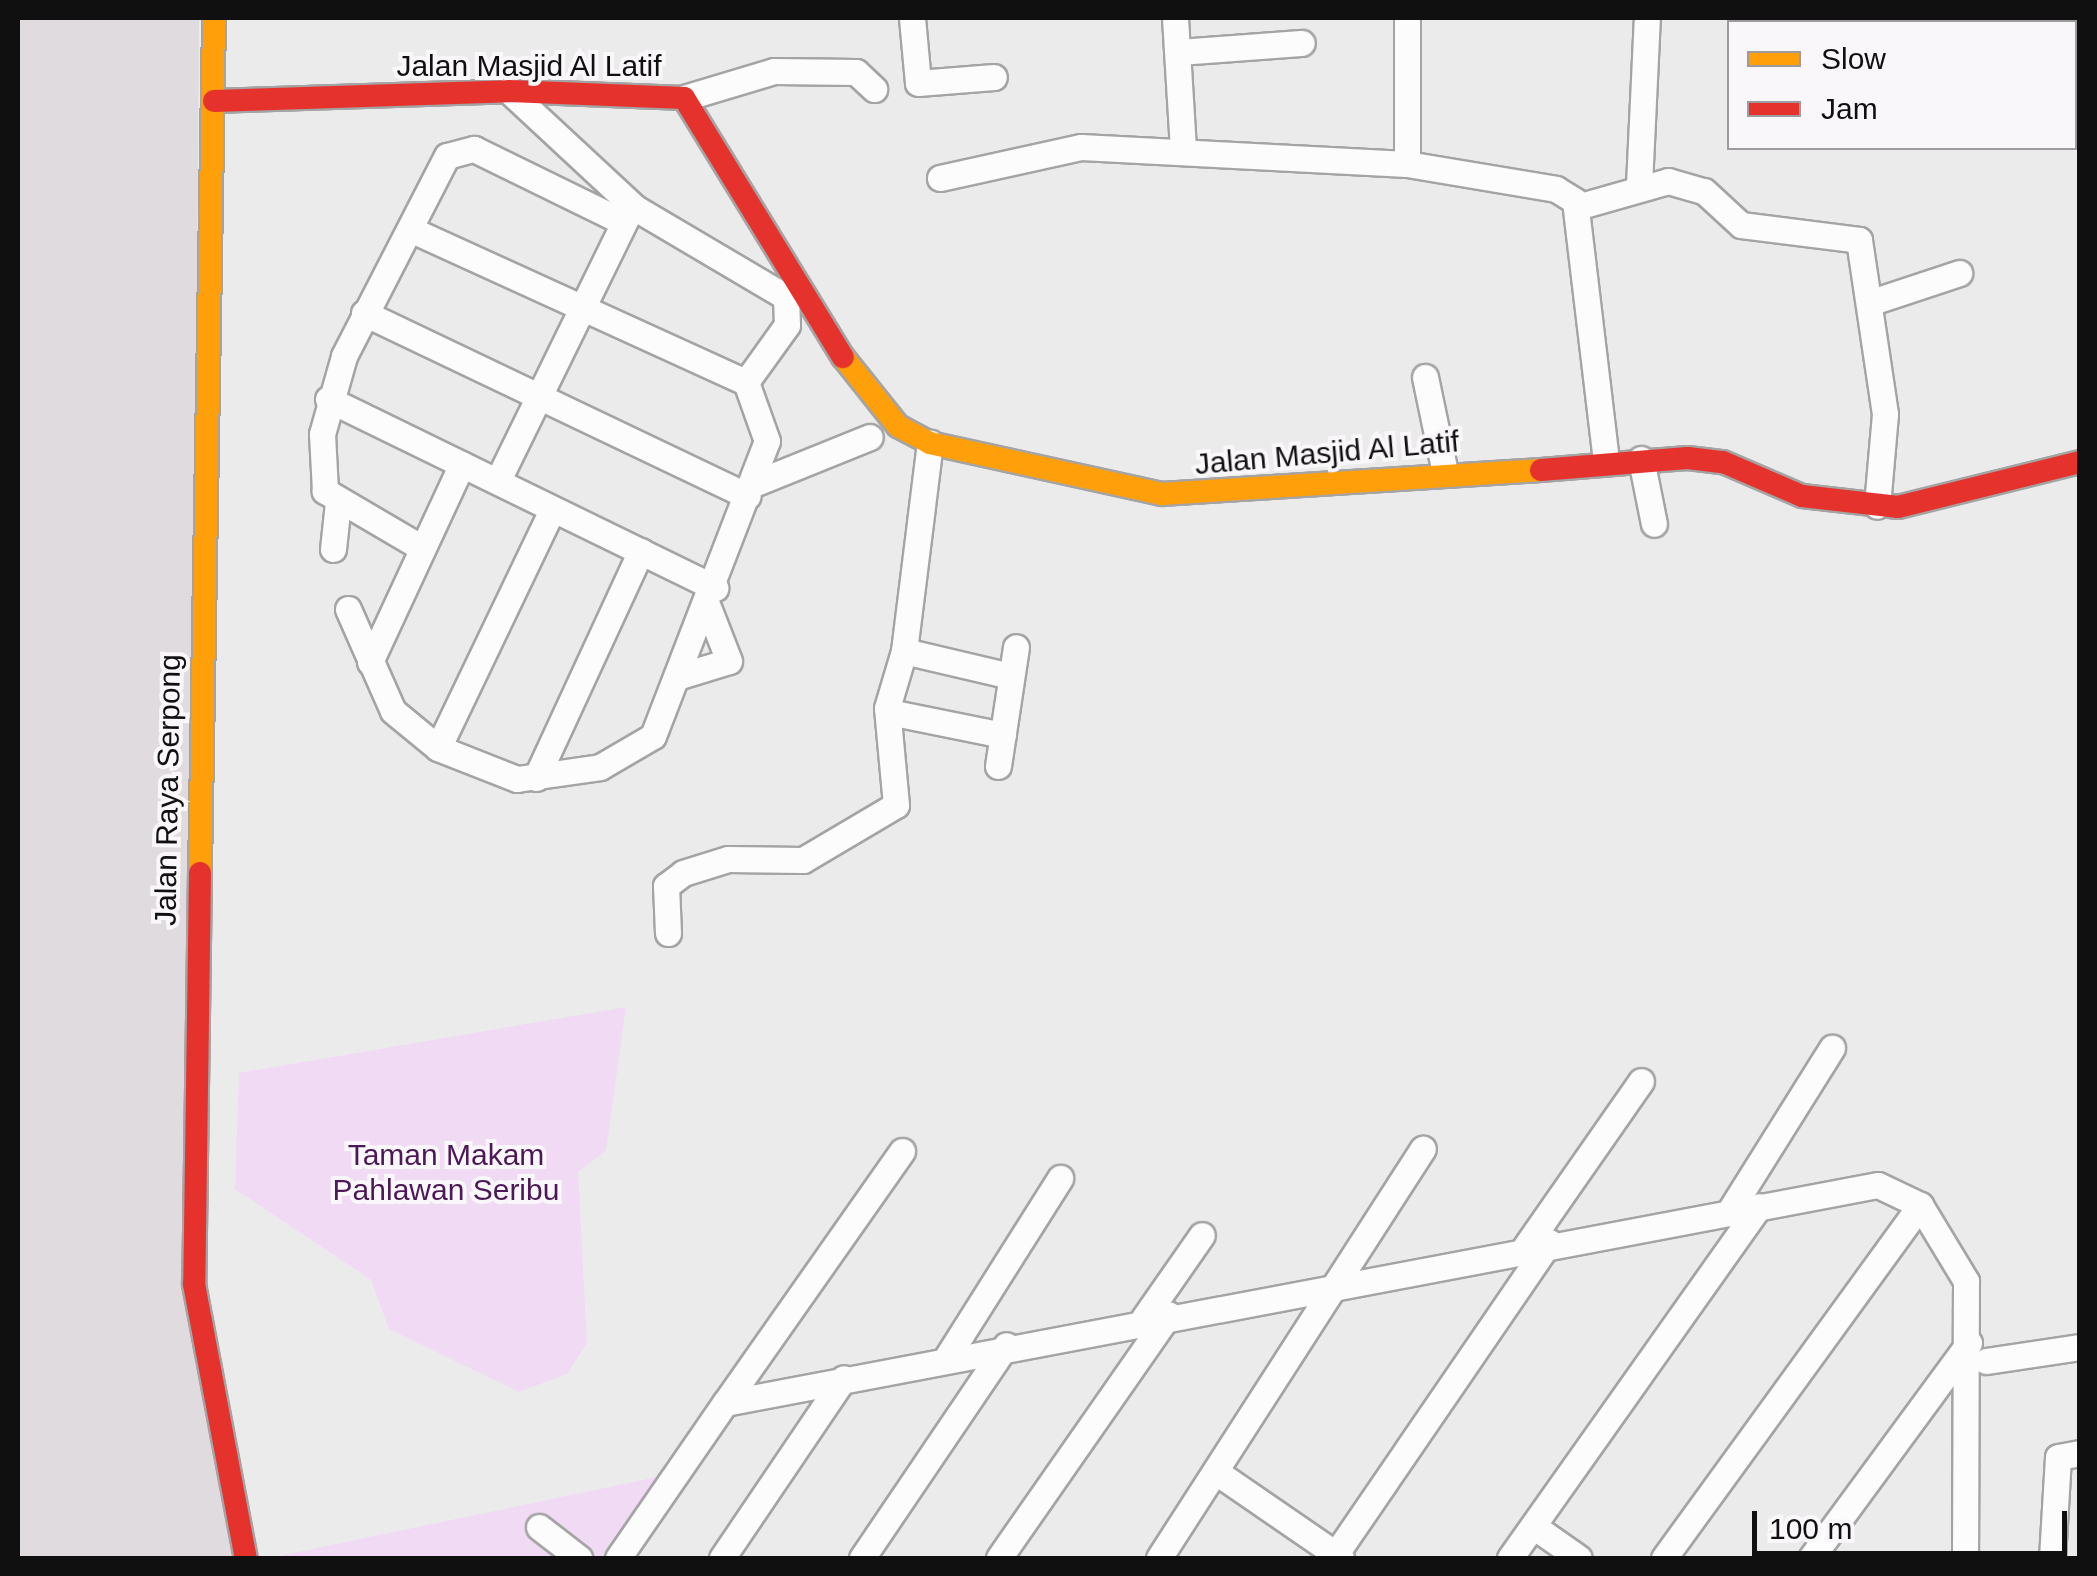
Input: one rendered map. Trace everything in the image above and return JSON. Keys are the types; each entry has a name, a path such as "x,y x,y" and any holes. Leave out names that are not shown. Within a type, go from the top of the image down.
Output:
{"street":[{"name":"Jalan Raya Serpong","path":"214,18 194,1284 246,1558"},
{"path":"912,18 918,83 994,78"},
{"path":"1175,18 1183,147"},
{"path":"1408,18 1408,164"},
{"path":"1639,185 1647,18"},
{"path":"1178,52 1302,42"},
{"path":"684,98 774,71 856,72 874,89"},
{"name":"Jalan Masjid Al Latif","path":"214,101 509,91 684,98 817,325 898,426 930,443 1160,494 1261,494 1445,474 1641,459 1723,462 1802,496 1877,506 1955,500 2080,462"},
{"path":"509,91 626,214"},
{"path":"940,178 1063,149 1183,147 1224,158 1408,164 1556,189 1578,207 1606,460"},
{"path":"422,548 338,502 320,477 328,398 364,313 414,231 446,156 461,148 626,214 786,297 788,325 746,382"},
{"path":"1578,207 1639,185 1704,192 1741,225 1859,240 1872,302 1886,431 1877,506"},
{"path":"498,480 626,214"},
{"path":"348,609 394,711 438,748 494,775 536,778 600,767 648,741 680,676 711,597 768,435 746,382 414,231"},
{"path":"1872,302 1959,273"},
{"path":"364,313 536,396 750,490 870,438"},
{"path":"1425,377 1445,474"},
{"path":"328,398 641,552 711,597 728,661 680,676"},
{"path":"668,933 663,896 683,873 728,859 803,860 896,805 887,708 904,650 930,443"},
{"path":"1641,459 1654,524"},
{"path":"370,662 462,464"},
{"path":"333,549 338,502"},
{"path":"438,748 552,510"},
{"path":"536,778 641,552"},
{"path":"998,766 1016,646"},
{"path":"904,650 1011,676"},
{"path":"900,714 1002,735"},
{"path":"1730,1212 1832,1048"},
{"path":"1219,1474 1337,1557 1641,1081"},
{"path":"1158,1558 1219,1474 1423,1149"},
{"path":"618,1558 902,1151"},
{"path":"947,1357 1060,1178"},
{"path":"725,1402 1538,1244 1878,1185 1920,1206 1966,1281 1977,1352 1960,1552"},
{"path":"1510,1558 1536,1528 1759,1206"},
{"path":"1664,1558 1920,1206"},
{"path":"998,1558 1156,1316 1202,1235"},
{"path":"862,1558 1006,1346"},
{"path":"1811,1558 1977,1352 2080,1347"},
{"path":"722,1558 844,1378"},
{"path":"2052,1558 2058,1458 2080,1454"},
{"path":"539,1527 579,1558"},
{"path":"1536,1528 1579,1558"}],"shaded area":[{"path":"18,18 199,18 190,1275 234,1558 18,1558"}],"green space":[{"name":"Taman Makam Pahlawan Seribu","path":"626,1007 606,1151 578,1172 587,1343 567,1374 519,1392 389,1329 371,1280 235,1189 239,1073"},
{"path":"662,1476 600,1558 274,1557"}],"traffic: slow":[{"path":"200,873 214,18"},
{"path":"843,357 898,426 930,443 1161,494 1541,470"}],"traffic: jam":[{"path":"214,101 509,91 684,98 843,357"},
{"path":"1541,470 1688,458 1723,462 1802,496 1898,507 2080,462"},
{"path":"200,873 194,1284 246,1558"}]}
